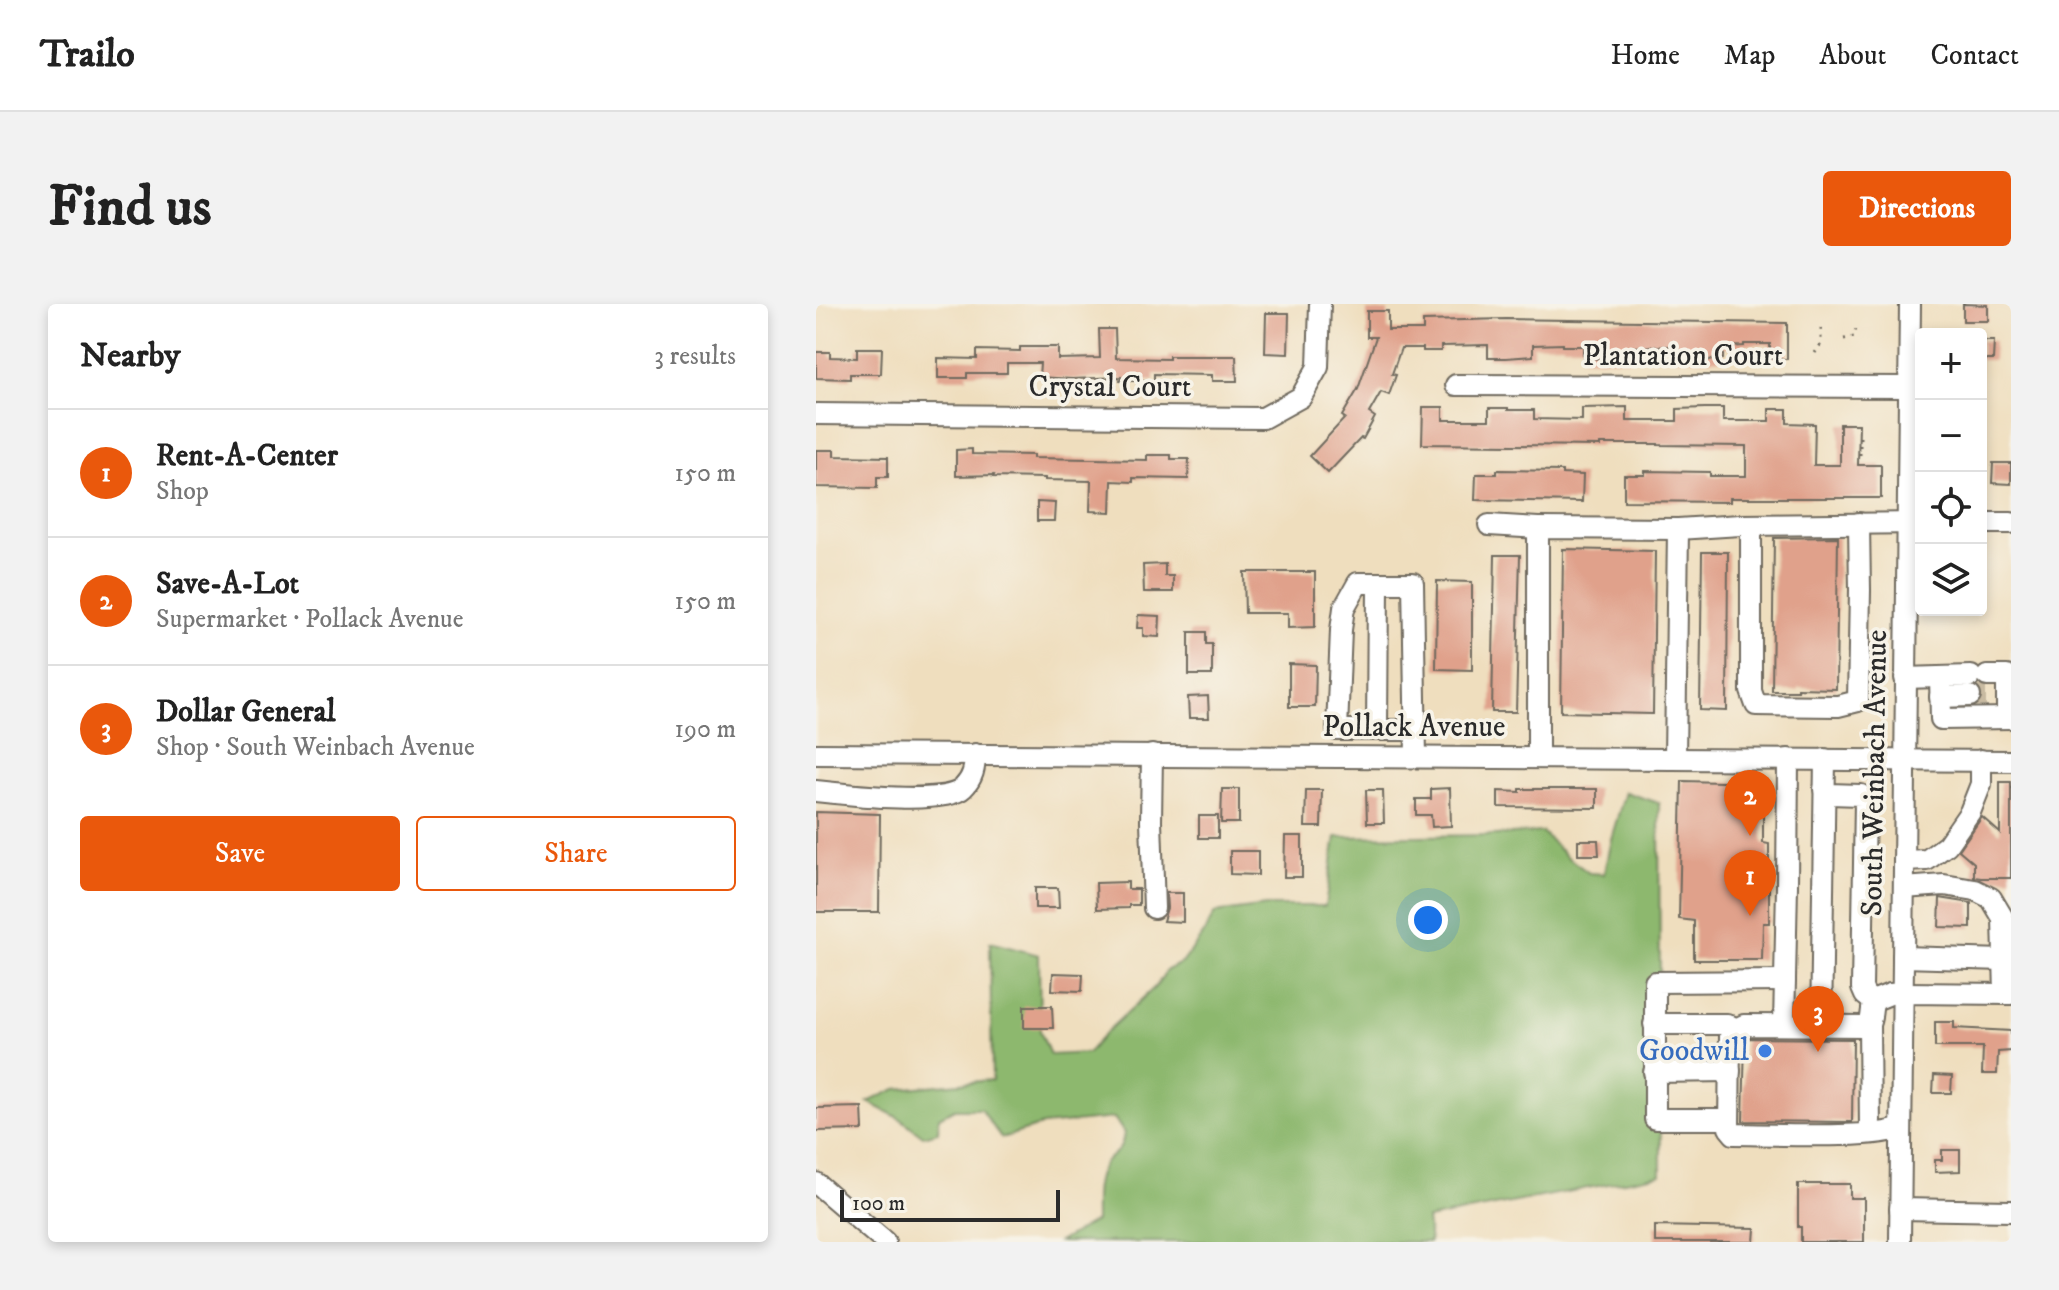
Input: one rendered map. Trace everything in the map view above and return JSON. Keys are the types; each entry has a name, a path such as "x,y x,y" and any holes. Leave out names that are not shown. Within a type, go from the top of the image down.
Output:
{"street":[{"name":"Crystal Court","path":"816,414 1263,418 1301,397 1318,367 1320,304"},
{"name":"South Weinbach Avenue","path":"1900,1242 1905,678 1915,523 1909,387 1910,304"},
{"name":"Plantation Court","path":"1456,385 1909,387"},
{"path":"1751,525 1751,691 1756,705 1838,706 1858,701 1859,523"},
{"path":"1489,525 1678,529 1915,523"},
{"path":"1987,523 2011,523"},
{"path":"1538,528 1538,757"},
{"path":"1675,758 1678,529"},
{"path":"1337,756 1344,608 1358,583 1413,583 1416,757"},
{"path":"1377,730 1378,583"},
{"path":"1905,678 1940,687 1984,688 2009,718"},
{"path":"1940,687 1941,719 2009,718"},
{"path":"1337,730 1415,730"},
{"name":"Pollack Avenue","path":"816,754 1675,758 1788,768 1825,759 2011,761"},
{"path":"816,791 861,796 939,798 962,790 975,772 975,754"},
{"path":"1152,755 1154,908"},
{"path":"1821,1026 1825,759"},
{"path":"1904,861 1927,860 1947,845 1970,812 1981,784 1981,760"},
{"path":"1784,1025 1788,768"},
{"path":"1824,789 1829,794 1861,795 1865,801 1862,988 1874,1002"},
{"path":"1874,1002 1890,994 1903,993 2008,994 2003,918 1991,898 1975,890 1944,885 1904,888"},
{"path":"1903,957 2004,960"},
{"path":"1729,1119 1655,1119 1655,982 1785,981"},
{"path":"1870,1133 1869,1024 1874,1002"},
{"path":"1654,1024 1727,1024 1736,1029"},
{"path":"1869,1024 1744,1025 1736,1029 1730,1036 1729,1128 1734,1134 1823,1135 1889,1132 1901,1127"},
{"path":"1654,1072 1730,1071"},
{"path":"816,1183 885,1242"},
{"path":"1900,1209 2011,1211"}],"path":[{"path":"1815,353 1820,347 1821,323"},
{"path":"1844,339 1854,337 1857,324"},
{"path":"1860,437 1860,455"}],"green space":[{"path":"1625,792 1659,803 1661,1174 1427,1219 1430,1242 1059,1242 1095,1221 1095,1191 1100,1170 1120,1149 1123,1140 1124,1133 1114,1118 1043,1125 1001,1138 981,1109 954,1109 939,1117 938,1132 923,1136 901,1119 868,1102 896,1089 992,1080 990,942 1039,955 1040,1031 1050,1055 1088,1053 1156,986 1167,970 1183,962 1215,913 1266,906 1325,906 1336,837 1542,832 1589,873 1604,874"}],"building":[{"path":"1963,304 1988,305 1988,321 1963,321"},
{"path":"1367,311 1388,311 1388,330 1423,330 1423,321 1506,319 1787,323 1787,359 1770,359 1770,344 1723,347 1723,359 1706,360 1675,358 1675,346 1629,347 1629,360 1583,358 1583,346 1563,344 1533,345 1533,356 1506,358 1488,358 1488,345 1441,346 1441,351 1401,348 1389,395 1381,392 1369,413 1375,417 1363,439 1328,473 1310,456 1345,418 1342,416 1358,389 1376,337 1367,337"},
{"path":"1266,313 1289,313 1288,354 1265,353"},
{"path":"1099,329 1115,329 1116,358 1236,356 1237,381 1212,381 1212,375 1154,374 1154,381 1120,381 1121,377 1039,377 1040,363 1007,363 1007,373 967,373 967,378 938,378 938,358 977,359 977,350 1020,351 1020,347 1058,347 1058,359 1100,358"},
{"path":"1987,341 1994,341 1993,360 1987,360"},
{"path":"857,348 882,348 881,374 850,374 850,379 816,378 816,352 830,352 830,357 857,358"},
{"path":"1423,407 1443,407 1443,420 1489,420 1489,408 1508,408 1534,410 1534,419 1582,420 1582,408 1627,407 1627,421 1677,421 1677,409 1723,408 1723,421 1769,421 1769,409 1787,409 1787,423 1815,424 1814,465 1840,465 1840,424 1859,424 1858,465 1881,465 1881,498 1624,501 1624,475 1645,475 1645,471 1746,476 1746,446 1422,444"},
{"path":"972,449 972,454 1033,455 1033,458 1147,460 1147,455 1171,455 1171,459 1189,459 1188,479 1133,478 1133,482 1112,481 1111,512 1090,511 1091,481 994,475 956,476 956,450"},
{"path":"816,450 834,450 834,456 888,457 888,477 877,477 877,488 816,487"},
{"path":"1993,463 2011,463 2011,484 1992,483"},
{"path":"1497,470 1562,471 1562,474 1583,475 1582,502 1475,500 1476,474 1497,474"},
{"path":"1037,502 1055,503 1054,521 1037,521"},
{"path":"1838,537 1836,689 1772,691 1774,538"},
{"path":"1563,549 1655,551 1653,714 1561,712"},
{"path":"1702,552 1728,552 1727,711 1700,710"},
{"path":"1495,555 1520,555 1516,712 1492,712"},
{"path":"1165,564 1165,576 1173,576 1173,592 1144,592 1143,565"},
{"path":"1244,572 1315,572 1315,627 1288,628 1288,613 1245,613"},
{"path":"1437,581 1472,582 1472,670 1436,669"},
{"path":"1138,615 1160,616 1159,637 1143,636 1143,628 1137,628"},
{"path":"1189,632 1206,632 1206,644 1212,644 1212,675 1189,675"},
{"path":"1289,664 1316,665 1315,707 1289,707"},
{"path":"1208,696 1209,718 1189,718 1188,697"},
{"path":"1682,781 1763,783 1763,843 1769,844 1769,923 1763,923 1762,960 1694,960 1694,921 1679,919"},
{"path":"2000,782 2011,782 2011,878 1974,877 1974,863 1959,850 1982,817 2000,833"},
{"path":"1450,788 1451,826 1432,827 1431,815 1416,815 1416,799 1431,799 1431,789"},
{"path":"1222,789 1239,789 1239,823 1221,823"},
{"path":"1520,789 1597,789 1597,808 1498,807 1498,791 1520,792"},
{"path":"1306,790 1322,790 1321,827 1305,827"},
{"path":"1366,790 1383,790 1384,823 1367,823"},
{"path":"816,812 880,814 879,912 816,912"},
{"path":"1199,816 1218,816 1218,838 1199,838"},
{"path":"1285,836 1302,836 1302,877 1284,877"},
{"path":"1578,840 1598,840 1599,855 1578,855"},
{"path":"1230,851 1258,851 1258,875 1230,874"},
{"path":"1128,882 1128,889 1139,889 1139,905 1097,909 1096,883"},
{"path":"1035,888 1058,888 1059,908 1035,908"},
{"path":"1166,893 1183,893 1183,922 1163,921 1167,908"},
{"path":"1940,898 1971,903 1971,928 1939,927"},
{"path":"1053,973 1083,974 1082,991 1052,990"},
{"path":"1024,1006 1052,1006 1053,1028 1024,1028"},
{"path":"1935,1022 1954,1022 1954,1028 2011,1031 2011,1051 1998,1052 1997,1074 1982,1074 1983,1047 1935,1047"},
{"path":"1747,1038 1853,1039 1852,1122 1743,1121"},
{"path":"1934,1075 1952,1076 1951,1093 1933,1093"},
{"path":"862,1107 863,1130 816,1131 816,1108"},
{"path":"1942,1150 1960,1150 1960,1171 1935,1172 1935,1160 1942,1160"},
{"path":"1798,1184 1850,1184 1850,1198 1864,1198 1864,1242 1801,1242"},
{"path":"1655,1226 1755,1228 1754,1242 1655,1242"}],"tunnel":[{"path":"1970,696 1986,696"}],"place":[{"name":"Save-A-Lot","path":"1750,836"},
{"name":"Rent-A-Center","path":"1750,916"},
{"name":"Goodwill","path":"1765,1051"},
{"name":"Dollar General","path":"1818,1052"}]}
